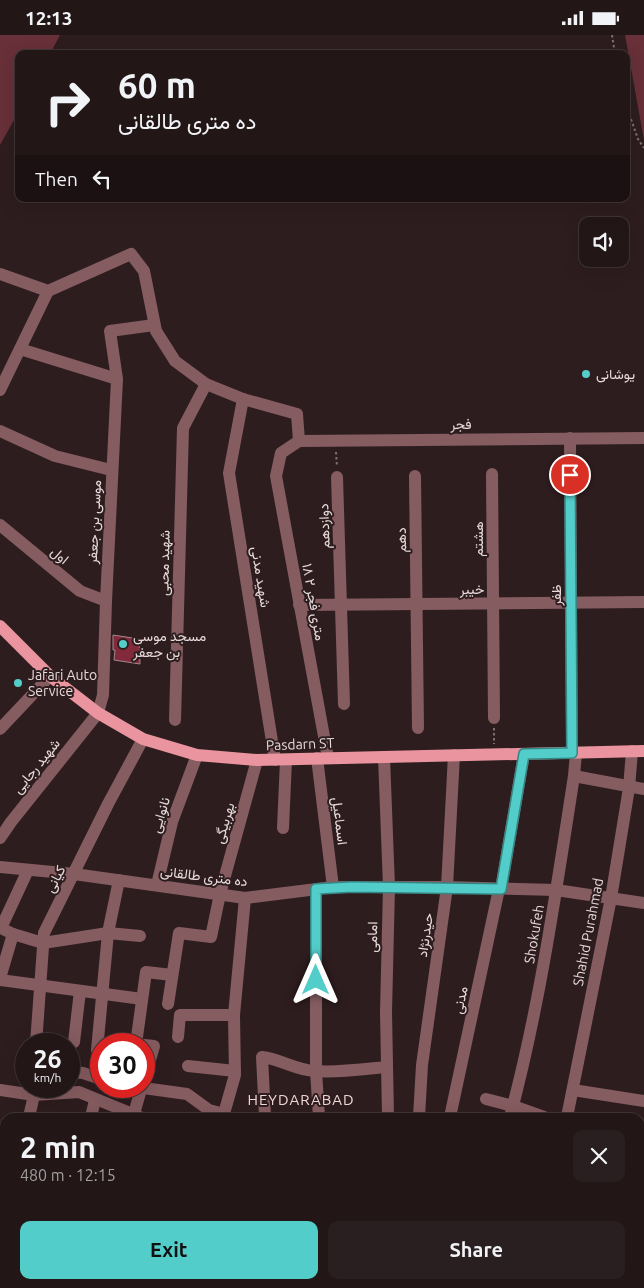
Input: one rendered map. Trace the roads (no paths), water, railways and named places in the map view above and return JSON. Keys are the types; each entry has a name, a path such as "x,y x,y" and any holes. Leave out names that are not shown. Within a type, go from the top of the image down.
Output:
{"main road":[{"name":"Pasdarn ST","path":"2,631 50,676 98,713 142,739 197,755 280,760 638,751"}],"street":[{"path":"2,278 48,291 131,254 144,271 156,331 176,361 206,384 243,399 297,414 299,441"},
{"path":"0,390 48,291"},
{"name":"موسی بن جعفر","path":"98,713 103,695 111,471 117,379 110,331 154,325"},
{"path":"20,349 117,379"},
{"name":"شهید محبی","path":"175,720 183,429 206,384"},
{"name":"شهید مدنی","path":"243,399 229,473 280,760 283,828"},
{"path":"0,431 55,456 111,471"},
{"name":"ظفر","path":"570,438 574,753"},
{"name":"فجر","path":"299,441 644,438"},
{"name":"۱۸ متری فجر ۲","path":"299,441 281,453 276,476 299,605 322,758"},
{"name":"هشتم","path":"492,474 494,719"},
{"name":"دهم","path":"415,476 418,728"},
{"name":"دوازدهم","path":"337,477 344,704"},
{"name":"اول","path":"0,525 80,591 106,601"},
{"name":"خیبر","path":"299,605 644,602"},
{"path":"0,729 50,676"},
{"name":"شهید رجایی","path":"0,838 98,713"},
{"name":"کیانی","path":"37,1033 44,933 142,739"},
{"name":"Shahid Purahmad","path":"569,1113 629,788 638,751"},
{"name":"Shokufeh","path":"511,1112 522,1073 549,939 574,776 574,753"},
{"name":"مدنی","path":"451,1113 500,889 524,754"},
{"name":"نانوایی","path":"157,885 172,821 197,755"},
{"name":"حیدرنژاد","path":"419,1113 422,1065 447,887 454,755"},
{"name":"امامی","path":"384,757 389,887 386,1012 388,1113"},
{"name":"اسماعیل","path":"322,758 333,887"},
{"name":"بهربیگی","path":"172,975 179,933 211,937 220,893 257,760"},
{"path":"574,776 629,788 644,789"},
{"name":"ده متری طالقانی","path":"0,867 74,874 245,898 333,887 447,887 556,890 644,903"},
{"path":"28,870 1,928 13,934 43,943 108,933 140,936"},
{"path":"98,1033 108,933 119,880"},
{"path":"316,889 316,1071 319,1113"},
{"path":"225,1113 235,1071 234,1015 245,898"},
{"path":"13,934 0,979 142,999"},
{"path":"137,1033 146,972 172,975 168,1004"},
{"path":"75,1033 80,991"},
{"path":"178,1037 180,1015 234,1015"},
{"path":"265,1113 262,1057 274,1058 291,1067 316,1071 387,1067"},
{"path":"188,1066 235,1071"},
{"path":"155,1087 187,1094 209,1110 216,1113"},
{"path":"0,1090 15,1092"},
{"path":"573,1091 644,1101"},
{"path":"80,1093 127,1113"},
{"path":"30,1113 33,1098"},
{"path":"137,1113 140,1098"},
{"path":"92,1113 96,1099"},
{"path":"486,1099 511,1112"}],"place":[{"name":"یوشانی","path":"586,374"},
{"name":"مسجد موسی بن جعفر","path":"123,644"},
{"name":"Jafari Auto Service","path":"18,683"}],"district":[{"name":"HEYDARABAD","path":"301,1100"}]}
